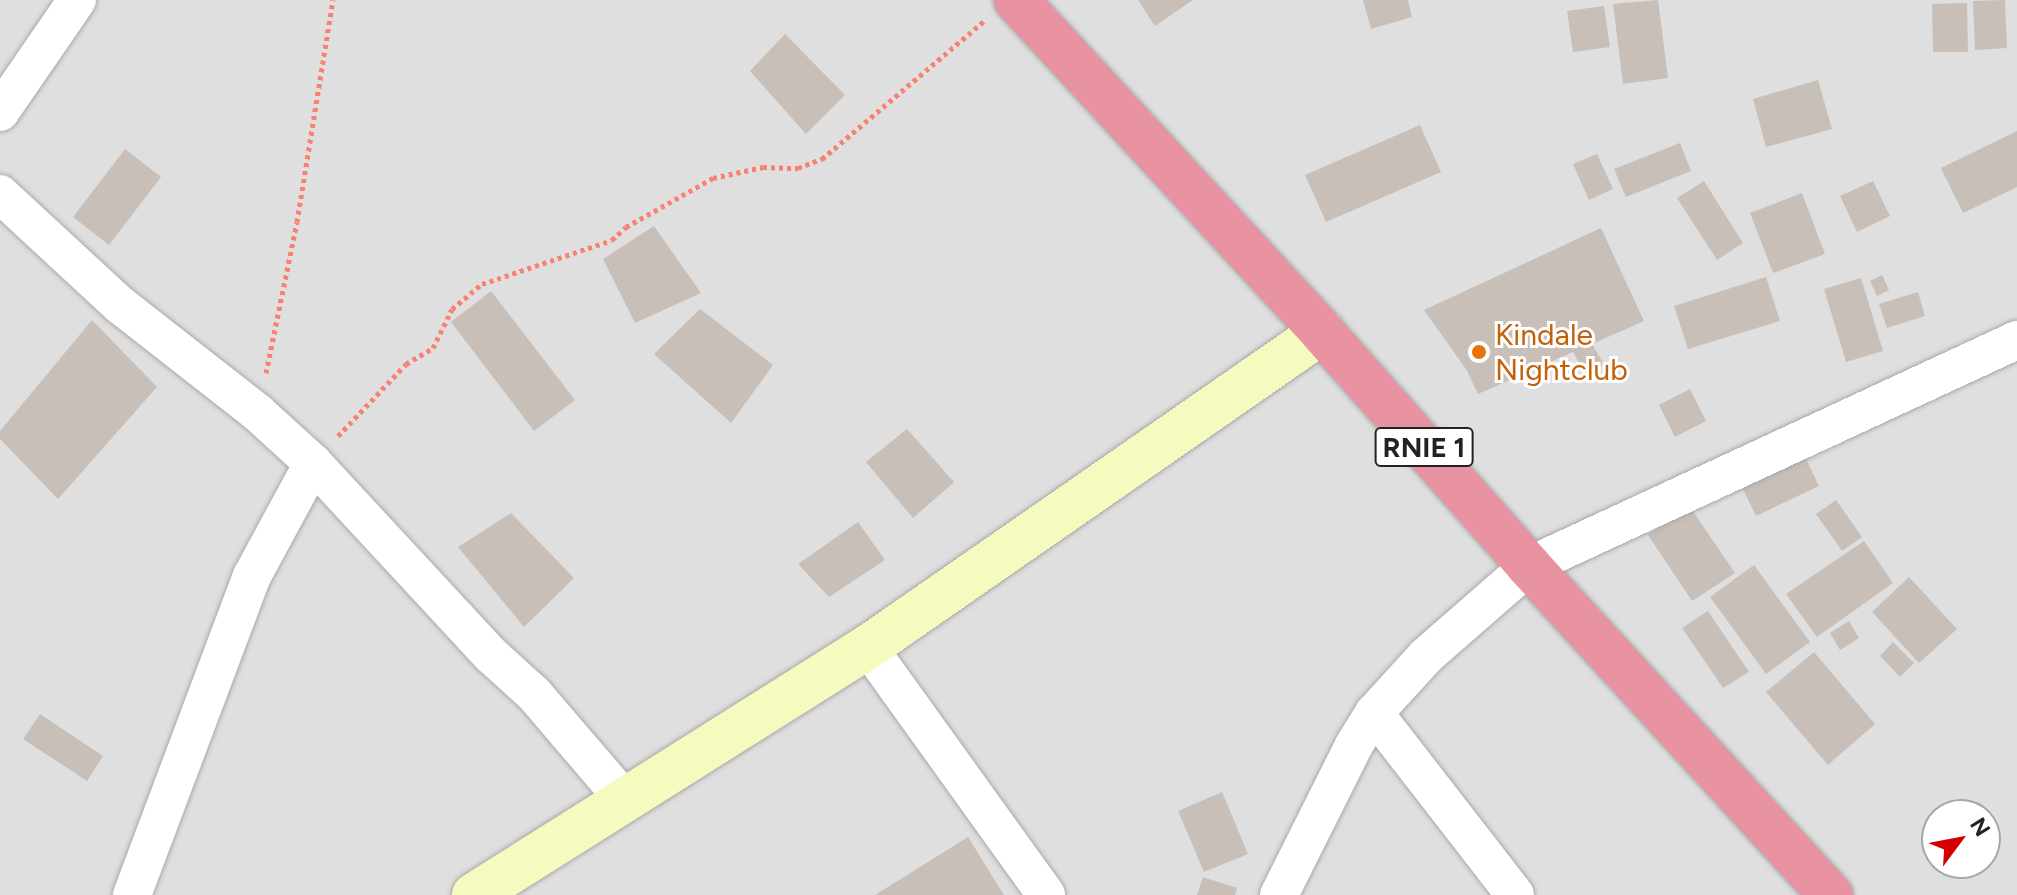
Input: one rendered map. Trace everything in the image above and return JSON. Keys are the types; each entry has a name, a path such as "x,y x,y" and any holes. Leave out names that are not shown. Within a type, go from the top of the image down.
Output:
{"highway":[{"name":"RNIE 1","path":"1001,10 1322,332 1529,566 1831,895"}],"street":[{"path":"0,112 77,0"},
{"path":"0,194 120,305 258,413 313,463 491,655 534,694 625,800"},
{"path":"474,895 868,647 1322,332"},
{"path":"1279,895 1354,745 1374,713 1426,656 1529,566 2017,340"},
{"path":"132,895 252,576 313,463"},
{"path":"868,647 1046,895"},
{"path":"1374,713 1515,895"}],"path":[{"path":"258,413 297,222 333,0"},
{"path":"313,463 406,364 433,348 452,309 482,284 612,240 626,227 713,178 763,167 798,168 822,159 1001,10"}],"shaded area":[{"path":"0,0 2017,0 2017,895 0,895"}],"building":[{"path":"1138,0 1193,0 1155,26"},
{"path":"1363,0 1408,0 1412,17 1371,29"},
{"path":"1658,0 1668,78 1623,84 1613,4"},
{"path":"2005,0 2007,48 1975,50 1973,1"},
{"path":"1967,3 1968,52 1933,52 1932,4"},
{"path":"1604,6 1610,47 1573,52 1567,11"},
{"path":"785,34 845,95 806,134 750,71"},
{"path":"1818,80 1832,129 1766,147 1753,99"},
{"path":"1420,125 1441,172 1326,222 1305,175"},
{"path":"2017,131 2017,187 1963,213 1941,168"},
{"path":"1680,143 1691,171 1626,197 1614,169"},
{"path":"125,149 161,177 109,245 73,217"},
{"path":"1597,154 1613,189 1589,200 1573,164"},
{"path":"1704,181 1743,243 1717,260 1677,198"},
{"path":"1873,181 1890,216 1857,232 1840,196"},
{"path":"1802,193 1825,254 1773,273 1750,213"},
{"path":"654,226 701,293 635,323 603,259"},
{"path":"1601,228 1644,321 1592,344 1604,364 1586,375 1573,352 1478,394 1466,369 1424,310"},
{"path":"1882,275 1889,290 1877,296 1870,281"},
{"path":"1766,277 1780,321 1688,349 1674,306"},
{"path":"1861,278 1883,351 1846,362 1824,289"},
{"path":"491,291 575,400 534,431 451,322"},
{"path":"1918,292 1925,316 1887,328 1879,304"},
{"path":"700,309 773,365 731,423 654,354"},
{"path":"92,320 157,387 58,499 0,439 0,431"},
{"path":"1690,389 1706,421 1675,437 1659,405"},
{"path":"907,429 954,482 913,518 866,462"},
{"path":"1803,453 1819,486 1756,516 1740,483"},
{"path":"1836,500 1862,537 1842,551 1816,514"},
{"path":"1690,507 1735,573 1692,601 1648,535"},
{"path":"511,513 574,578 524,627 458,547"},
{"path":"858,522 885,560 829,597 798,564"},
{"path":"1864,541 1893,583 1817,637 1786,594"},
{"path":"1754,565 1810,642 1766,674 1710,597"},
{"path":"1909,577 1957,629 1919,663 1872,612"},
{"path":"1708,611 1749,672 1723,688 1682,628"},
{"path":"1849,621 1859,638 1840,650 1830,633"},
{"path":"1893,642 1914,663 1900,677 1880,656"},
{"path":"1814,652 1875,724 1828,765 1766,692"},
{"path":"40,714 103,756 87,781 23,739"},
{"path":"1222,792 1248,854 1204,872 1178,811"},
{"path":"968,837 1004,895 875,895"},
{"path":"1203,877 1237,888 1235,895 1197,895"}],"place":[{"name":"Kindale Nightclub","path":"1479,352"}]}
